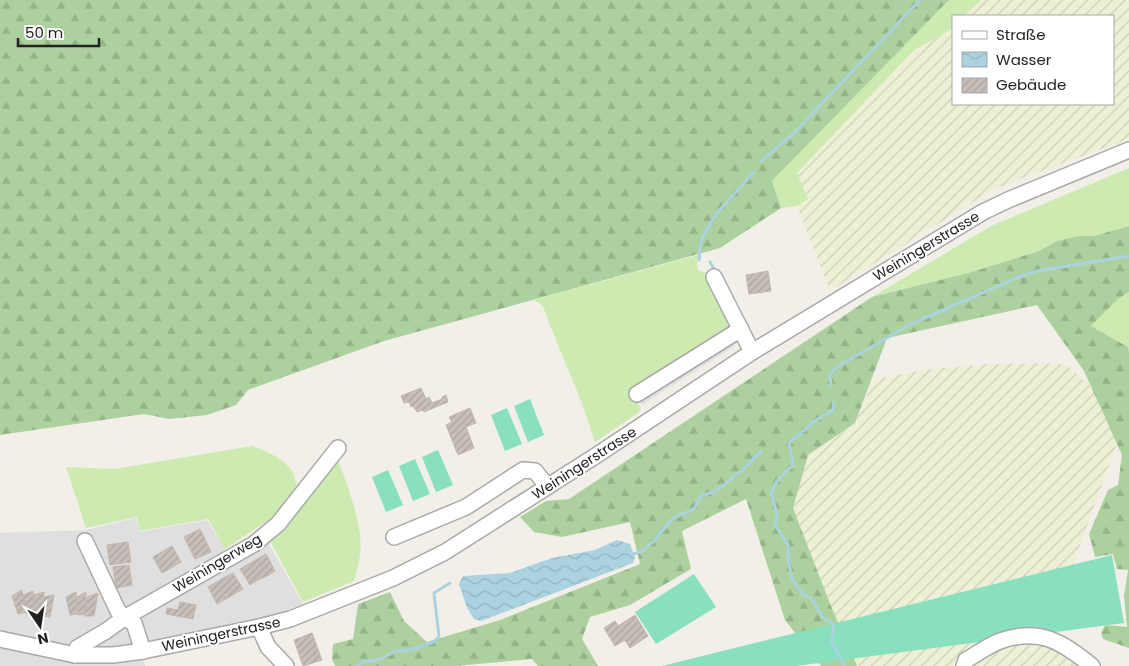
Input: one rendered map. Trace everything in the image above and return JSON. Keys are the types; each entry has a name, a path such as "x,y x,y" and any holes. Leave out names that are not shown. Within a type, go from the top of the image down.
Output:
{"street":[{"name":"Weiningerstrasse","path":"0,639 75,655 113,655 143,651 259,627 300,615 419,566 445,552 597,455 752,352 983,212 1129,150"},
{"path":"714,277 752,352"},
{"path":"636,394 741,329"},
{"name":"Weiningerweg","path":"75,655 77,648 124,618 254,544 278,524 338,448"},
{"path":"394,537 466,507 523,470 535,471 547,486"},
{"path":"85,541 118,611 124,618 134,623 143,651"},
{"path":"259,627 268,647 286,666"},
{"path":"965,663 999,642 1021,636 1034,636 1049,638 1062,644 1092,666"}],"shaded area":[{"path":"726,331 735,346 642,405 633,391"},
{"path":"136,518 140,532 207,520 232,560 266,539 303,604 270,616 139,644 145,666 0,666 0,533 86,530"}],"green space":[{"path":"0,0 949,0 772,181 781,208 720,248 384,341 248,390 236,405 207,415 169,419 144,414 0,435"},
{"path":"949,0 981,0 965,15 952,15 952,29 914,50 797,173 808,199 797,206 781,208 772,181"},
{"path":"981,0 1129,0 1129,139 994,189 830,291 797,206 808,198 797,173 914,50 952,29 952,105 1114,105 1114,15 965,15"},
{"path":"1129,168 1129,226 1094,236 1078,236 1057,241 1039,251 968,273 872,297 991,226"},
{"path":"1129,226 1129,292 1118,299 1091,326 1128,347 1129,353 1129,648 1103,639 1101,633 1105,625 1127,627 1124,596 1128,570 1117,569 1113,554 1095,557 1089,534 1108,490 1118,485 1122,455 1084,371 1037,305 887,338 855,423 808,455 793,508 831,606 857,666 821,666 785,620 746,499 682,531 691,569 630,605 590,617 582,639 598,666 538,666 532,659 456,666 335,666 332,659 333,644 353,639 358,604 390,592 404,621 427,642 500,620 640,564 630,522 562,537 534,532 520,517 546,501 569,499 872,297 968,273 1039,251 1057,241 1078,236 1094,236"},
{"path":"698,255 697,265 699,271 709,273 732,325 635,398 641,408 638,413 595,442 582,403 543,306 534,300"},
{"path":"1129,292 1129,353 1128,347 1091,326 1118,299"},
{"path":"1046,363 1067,365 1092,387 1117,443 1048,635 1096,666 857,666 831,606 793,508 808,455 855,423 874,379 931,369 986,364"},
{"path":"530,399 544,435 528,442 514,406"},
{"path":"507,408 522,444 505,451 491,415"},
{"path":"252,446 276,457 289,467 296,482 297,492 273,517 225,549 208,519 140,531 137,517 86,528 66,467 115,469"},
{"path":"438,450 453,485 436,492 422,457"},
{"path":"415,459 430,494 413,501 399,466"},
{"path":"338,461 350,494 360,533 360,555 354,581 303,602 268,537"},
{"path":"388,470 403,505 386,512 372,477"},
{"path":"1112,555 1124,623 796,666 662,666"},
{"path":"694,574 716,607 656,644 635,612"}],"water":[{"path":"617,540 630,544 635,557 633,563 481,621 474,619 467,608 459,584 463,576 510,573 552,558 595,550"}],"building":[{"path":"768,271 771,291 749,294 746,275"},
{"path":"421,388 426,399 429,397 432,403 446,395 448,402 424,412 423,410 417,412 413,406 411,407 409,402 404,403 401,396"},
{"path":"470,408 476,423 466,427 474,448 458,455 446,425 452,422 449,417"},
{"path":"200,529 211,552 195,559 184,537"},
{"path":"128,542 131,562 110,565 107,545"},
{"path":"172,546 181,562 162,573 153,557"},
{"path":"266,554 275,571 267,576 257,559"},
{"path":"257,559 267,576 258,580 249,564"},
{"path":"249,564 258,580 250,585 240,569"},
{"path":"129,565 132,585 116,588 113,567"},
{"path":"233,573 243,589 234,594 225,577"},
{"path":"225,577 234,594 226,599 217,582"},
{"path":"217,582 226,599 217,604 208,587"},
{"path":"22,590 26,612 18,614 12,596"},
{"path":"33,591 34,613 26,614 23,595"},
{"path":"44,592 41,614 34,615 34,595"},
{"path":"76,592 77,614 70,615 66,597"},
{"path":"86,592 85,614 78,615 77,597"},
{"path":"98,593 94,616 85,616 87,597"},
{"path":"54,595 50,617 41,616 44,597"},
{"path":"180,602 196,605 193,619 166,614 167,608 178,610"},
{"path":"635,615 648,636 630,648 625,640 615,646 604,628 615,621 618,626"},
{"path":"312,633 322,660 303,666 294,640"}],"waterway":[{"path":"761,161 793,134 920,0"},
{"path":"699,260 700,245 710,224 723,206 754,172"},
{"path":"831,386 830,374 837,367 911,324 1037,271 1129,256"},
{"path":"710,262 716,272"},
{"path":"834,402 833,410 815,421 789,443 793,465 777,481 771,493 777,514 775,525 788,545 792,580 803,594 811,598 823,618 832,623 834,629 831,641 845,666"},
{"path":"634,554 643,551 655,540 673,518 694,509 701,496 713,492 742,471 761,451"},
{"path":"357,666 363,662 381,659 395,651 411,650 433,642 439,637 434,593 450,583"}]}
